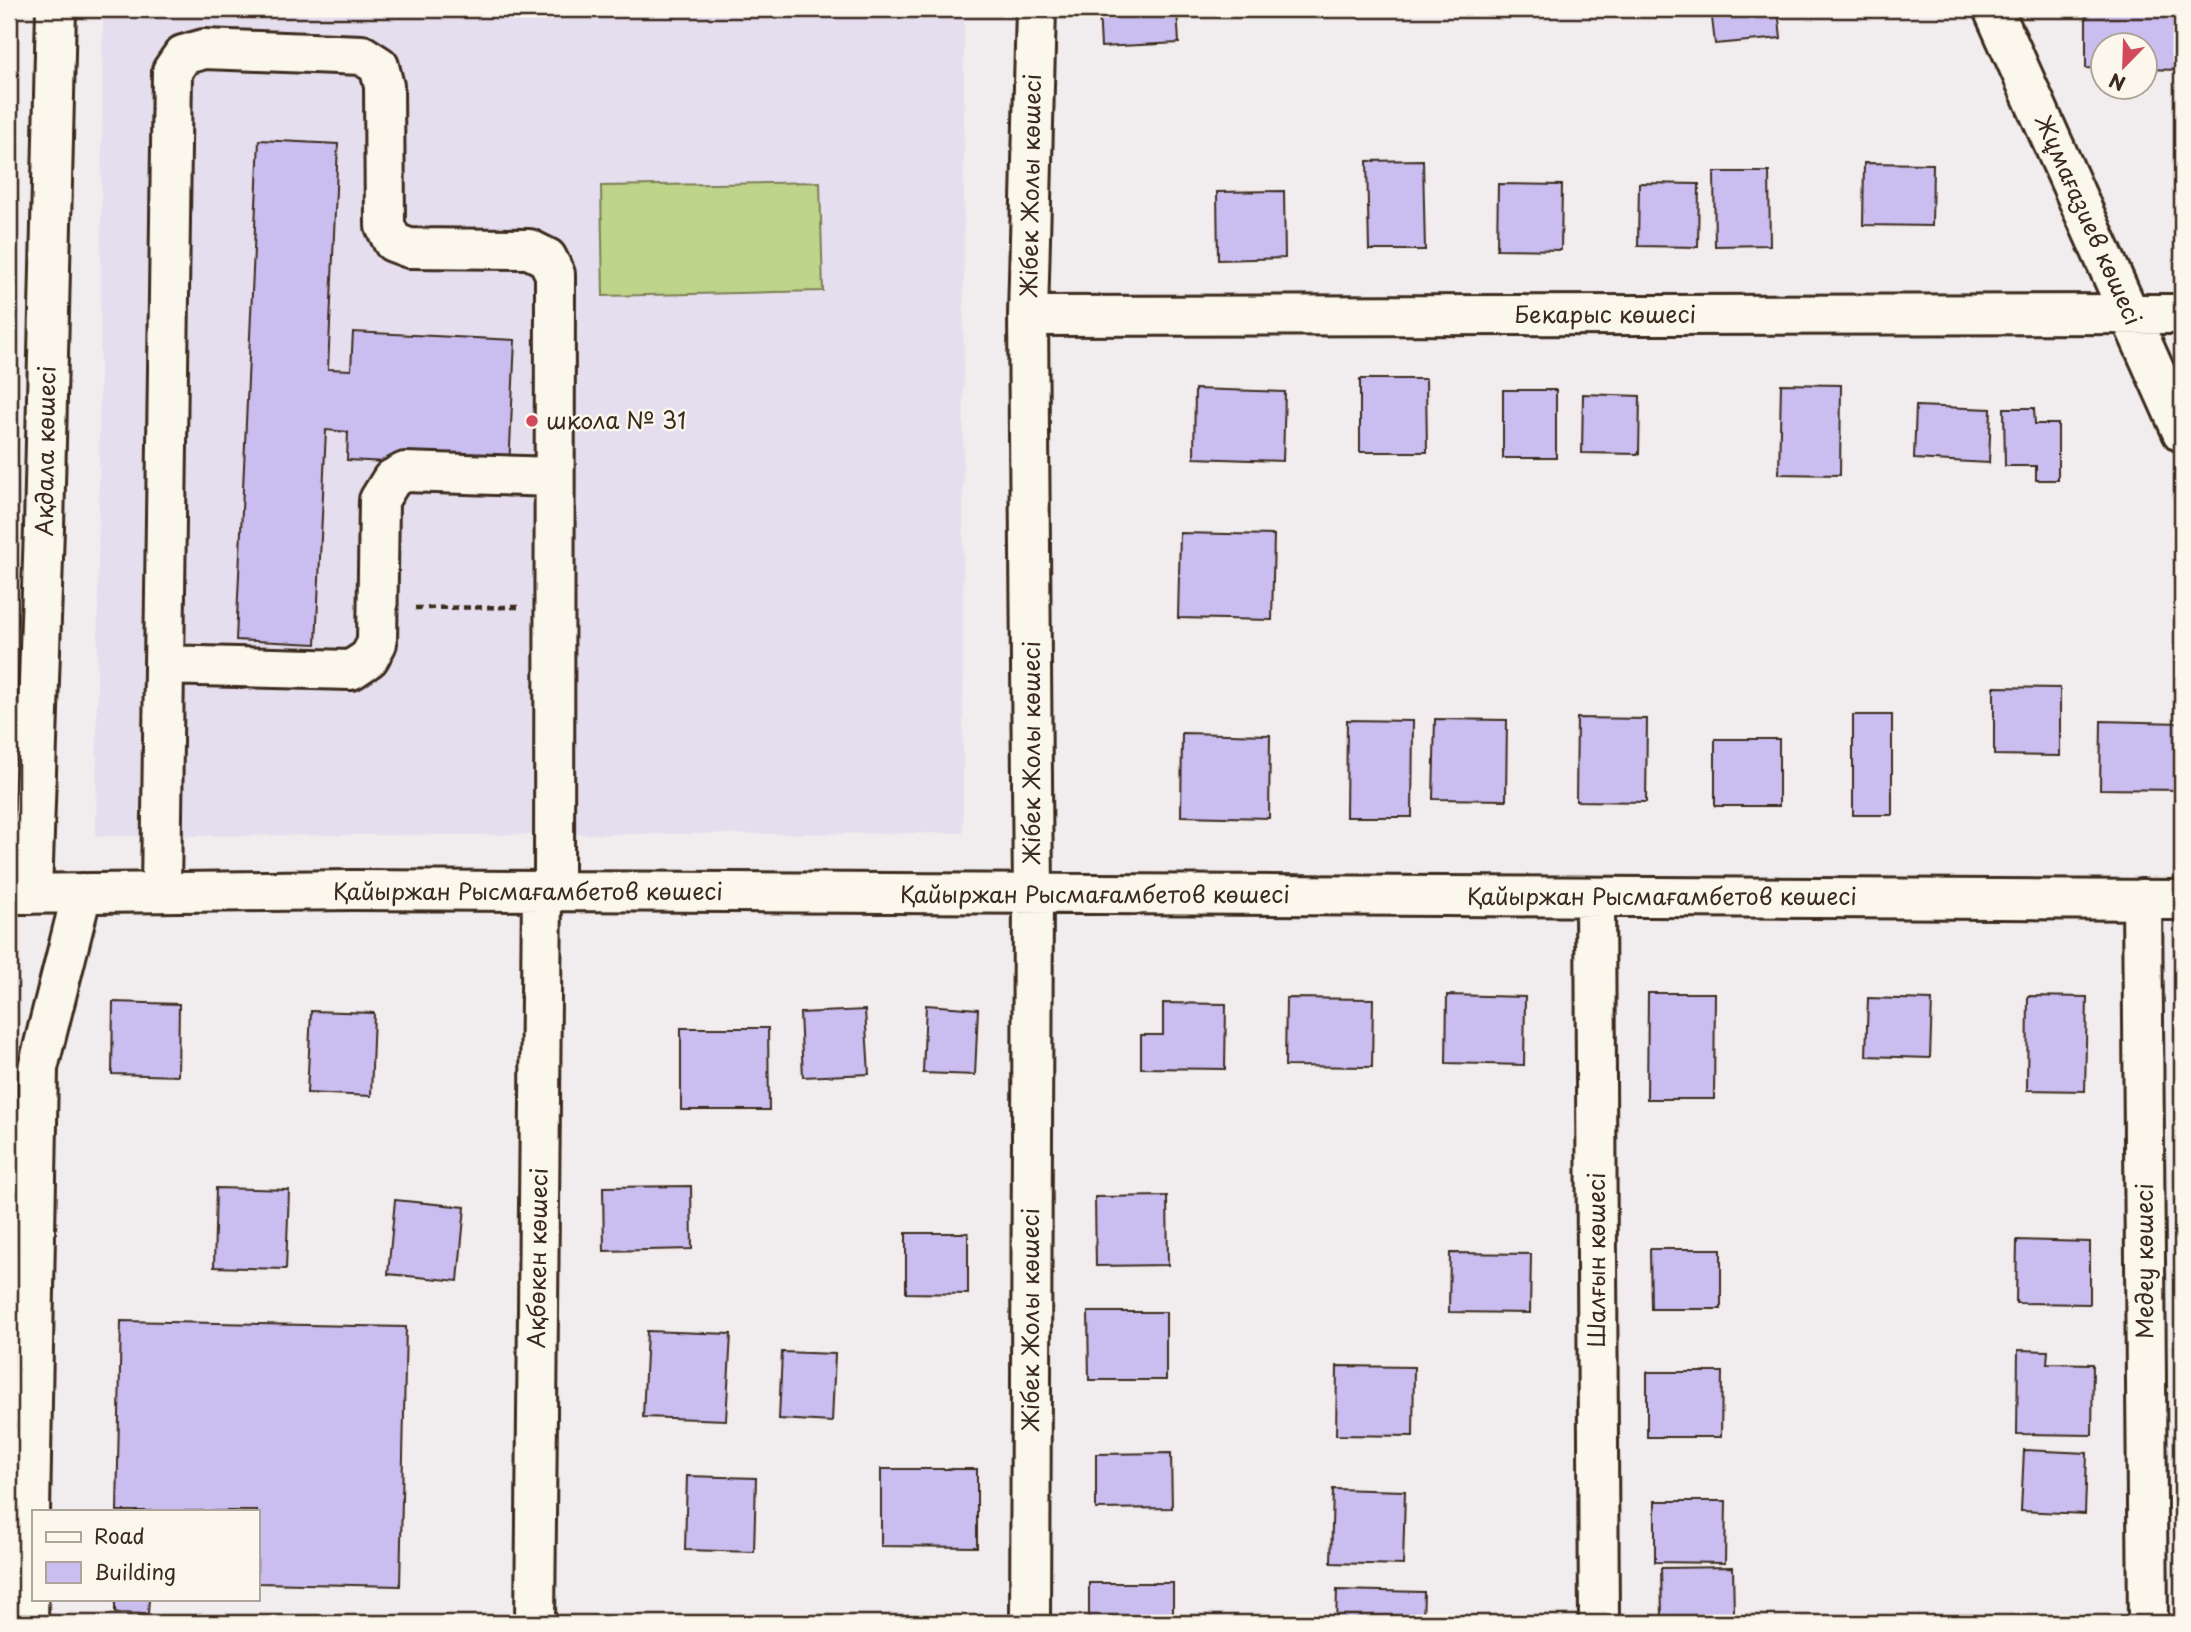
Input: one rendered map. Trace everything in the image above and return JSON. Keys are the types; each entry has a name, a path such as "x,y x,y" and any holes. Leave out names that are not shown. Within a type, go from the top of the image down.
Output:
{"street":[{"name":"Ақдала көшесі","path":"20,894 44,528 56,9"},
{"name":"Жібек Жолы көшесі","path":"1030,1623 1034,894 1028,316 1036,9"},
{"name":"Жұмағазиев көшесі","path":"1993,9 2182,432"},
{"name":"Ақбөкен көшесі","path":"164,665 172,71 183,55 204,49 362,55 379,66 384,86 385,226 393,242 410,248 529,249 547,258 555,274 554,607 535,1623"},
{"name":"Бекарыс көшесі","path":"1028,316 2182,314"},
{"path":"161,891 164,665 351,670 369,658 377,643 379,500 392,479 405,472 555,477"},
{"name":"Қайыржан Рысмағамбетов көшесі","path":"20,894 161,891 548,892 2182,900"},
{"path":"28,1623 38,1068 82,892"},
{"name":"Шалғын көшесі","path":"1595,897 1599,1623"},
{"name":"Медеу көшесі","path":"2142,899 2148,1623"}],"path":[{"path":"379,608 554,607"}],"shaded area":[{"name":"школа № 31","path":"103,9 964,9 963,833 96,836"}],"green space":[{"path":"820,182 823,291 603,296 601,186"}],"building":[{"path":"1099,9 1177,9 1179,43 1101,47"},
{"path":"1711,9 1778,9 1781,38 1715,44"},
{"path":"2086,9 2179,9 2178,70 2160,69 2160,32 2090,32 2090,68 2086,68"},
{"path":"259,140 338,144 328,369 351,370 353,332 515,340 509,468 347,460 348,432 326,430 316,644 236,640"},
{"path":"1423,160 1425,250 1369,250 1367,161"},
{"path":"1864,163 1933,164 1932,226 1863,225"},
{"path":"1714,172 1769,172 1770,245 1715,246"},
{"path":"1639,183 1699,184 1698,247 1638,246"},
{"path":"1498,184 1562,185 1561,250 1497,249"},
{"path":"1284,191 1285,258 1218,260 1217,192"},
{"path":"1360,379 1426,379 1427,452 1360,452"},
{"path":"1781,384 1841,385 1840,475 1779,474"},
{"path":"1195,389 1285,392 1283,461 1194,458"},
{"path":"1503,390 1556,390 1556,458 1503,458"},
{"path":"1583,394 1640,396 1639,454 1582,453"},
{"path":"1916,406 1991,409 1989,463 1914,459"},
{"path":"2004,408 2034,408 2035,424 2058,424 2058,480 2036,480 2036,466 2005,466"},
{"path":"1180,533 1274,535 1272,620 1178,618"},
{"path":"1994,687 2060,688 2060,756 1994,755"},
{"path":"1853,715 1892,715 1892,815 1853,815"},
{"path":"1577,718 1647,719 1646,802 1576,801"},
{"path":"1435,719 1507,720 1506,800 1433,799"},
{"path":"1347,720 1413,721 1412,817 1346,817"},
{"path":"2101,721 2182,723 2182,790 2100,789"},
{"path":"1182,733 1270,735 1269,818 1181,816"},
{"path":"1715,739 1779,739 1779,806 1715,806"},
{"path":"1648,993 1715,993 1714,1099 1647,1099"},
{"path":"1447,995 1525,997 1524,1065 1446,1063"},
{"path":"2028,996 2087,997 2085,1091 2027,1090"},
{"path":"1286,998 1373,999 1372,1067 1285,1066"},
{"path":"1868,998 1932,1000 1930,1058 1866,1056"},
{"path":"113,1002 179,1004 178,1076 112,1074"},
{"path":"1163,1003 1226,1004 1225,1069 1141,1068 1141,1035 1163,1035"},
{"path":"926,1005 978,1009 975,1075 923,1073"},
{"path":"865,1010 869,1074 803,1077 800,1013"},
{"path":"311,1011 374,1013 371,1096 307,1093"},
{"path":"681,1028 768,1028 769,1110 681,1110"},
{"path":"691,1186 692,1249 604,1251 603,1187"},
{"path":"216,1188 289,1190 286,1269 214,1267"},
{"path":"1167,1196 1168,1265 1096,1266 1095,1197"},
{"path":"395,1200 465,1207 458,1281 388,1274"},
{"path":"906,1233 968,1233 968,1294 906,1293"},
{"path":"2017,1240 2090,1242 2090,1304 2016,1303"},
{"path":"1650,1249 1721,1249 1721,1309 1651,1309"},
{"path":"1450,1253 1531,1254 1530,1313 1449,1312"},
{"path":"1088,1312 1166,1312 1166,1380 1089,1380"},
{"path":"121,1321 406,1327 400,1586 259,1583 259,1510 117,1510"},
{"path":"647,1331 731,1334 726,1420 643,1417"},
{"path":"2018,1350 2048,1351 2047,1363 2093,1364 2092,1435 2017,1434"},
{"path":"782,1352 835,1354 832,1422 779,1419"},
{"path":"1337,1366 1414,1367 1413,1436 1336,1435"},
{"path":"1647,1372 1722,1372 1721,1437 1647,1437"},
{"path":"2024,1450 2087,1453 2085,1514 2021,1511"},
{"path":"1171,1453 1172,1508 1096,1509 1096,1454"},
{"path":"881,1469 977,1469 977,1547 881,1546"},
{"path":"687,1476 756,1478 754,1552 685,1550"},
{"path":"1333,1489 1405,1491 1403,1565 1331,1563"},
{"path":"1655,1501 1726,1501 1725,1563 1655,1562"},
{"path":"1733,1567 1734,1616 1662,1617 1661,1568"},
{"path":"1089,1583 1173,1583 1173,1623 1089,1623"},
{"path":"1337,1590 1424,1592 1423,1623 1336,1623"},
{"path":"115,1600 149,1600 148,1614 115,1613"},
{"path":"2002,1618 2086,1619 2086,1623 2002,1623"}],"place":[{"name":"школа № 31","path":"532,421"}]}
